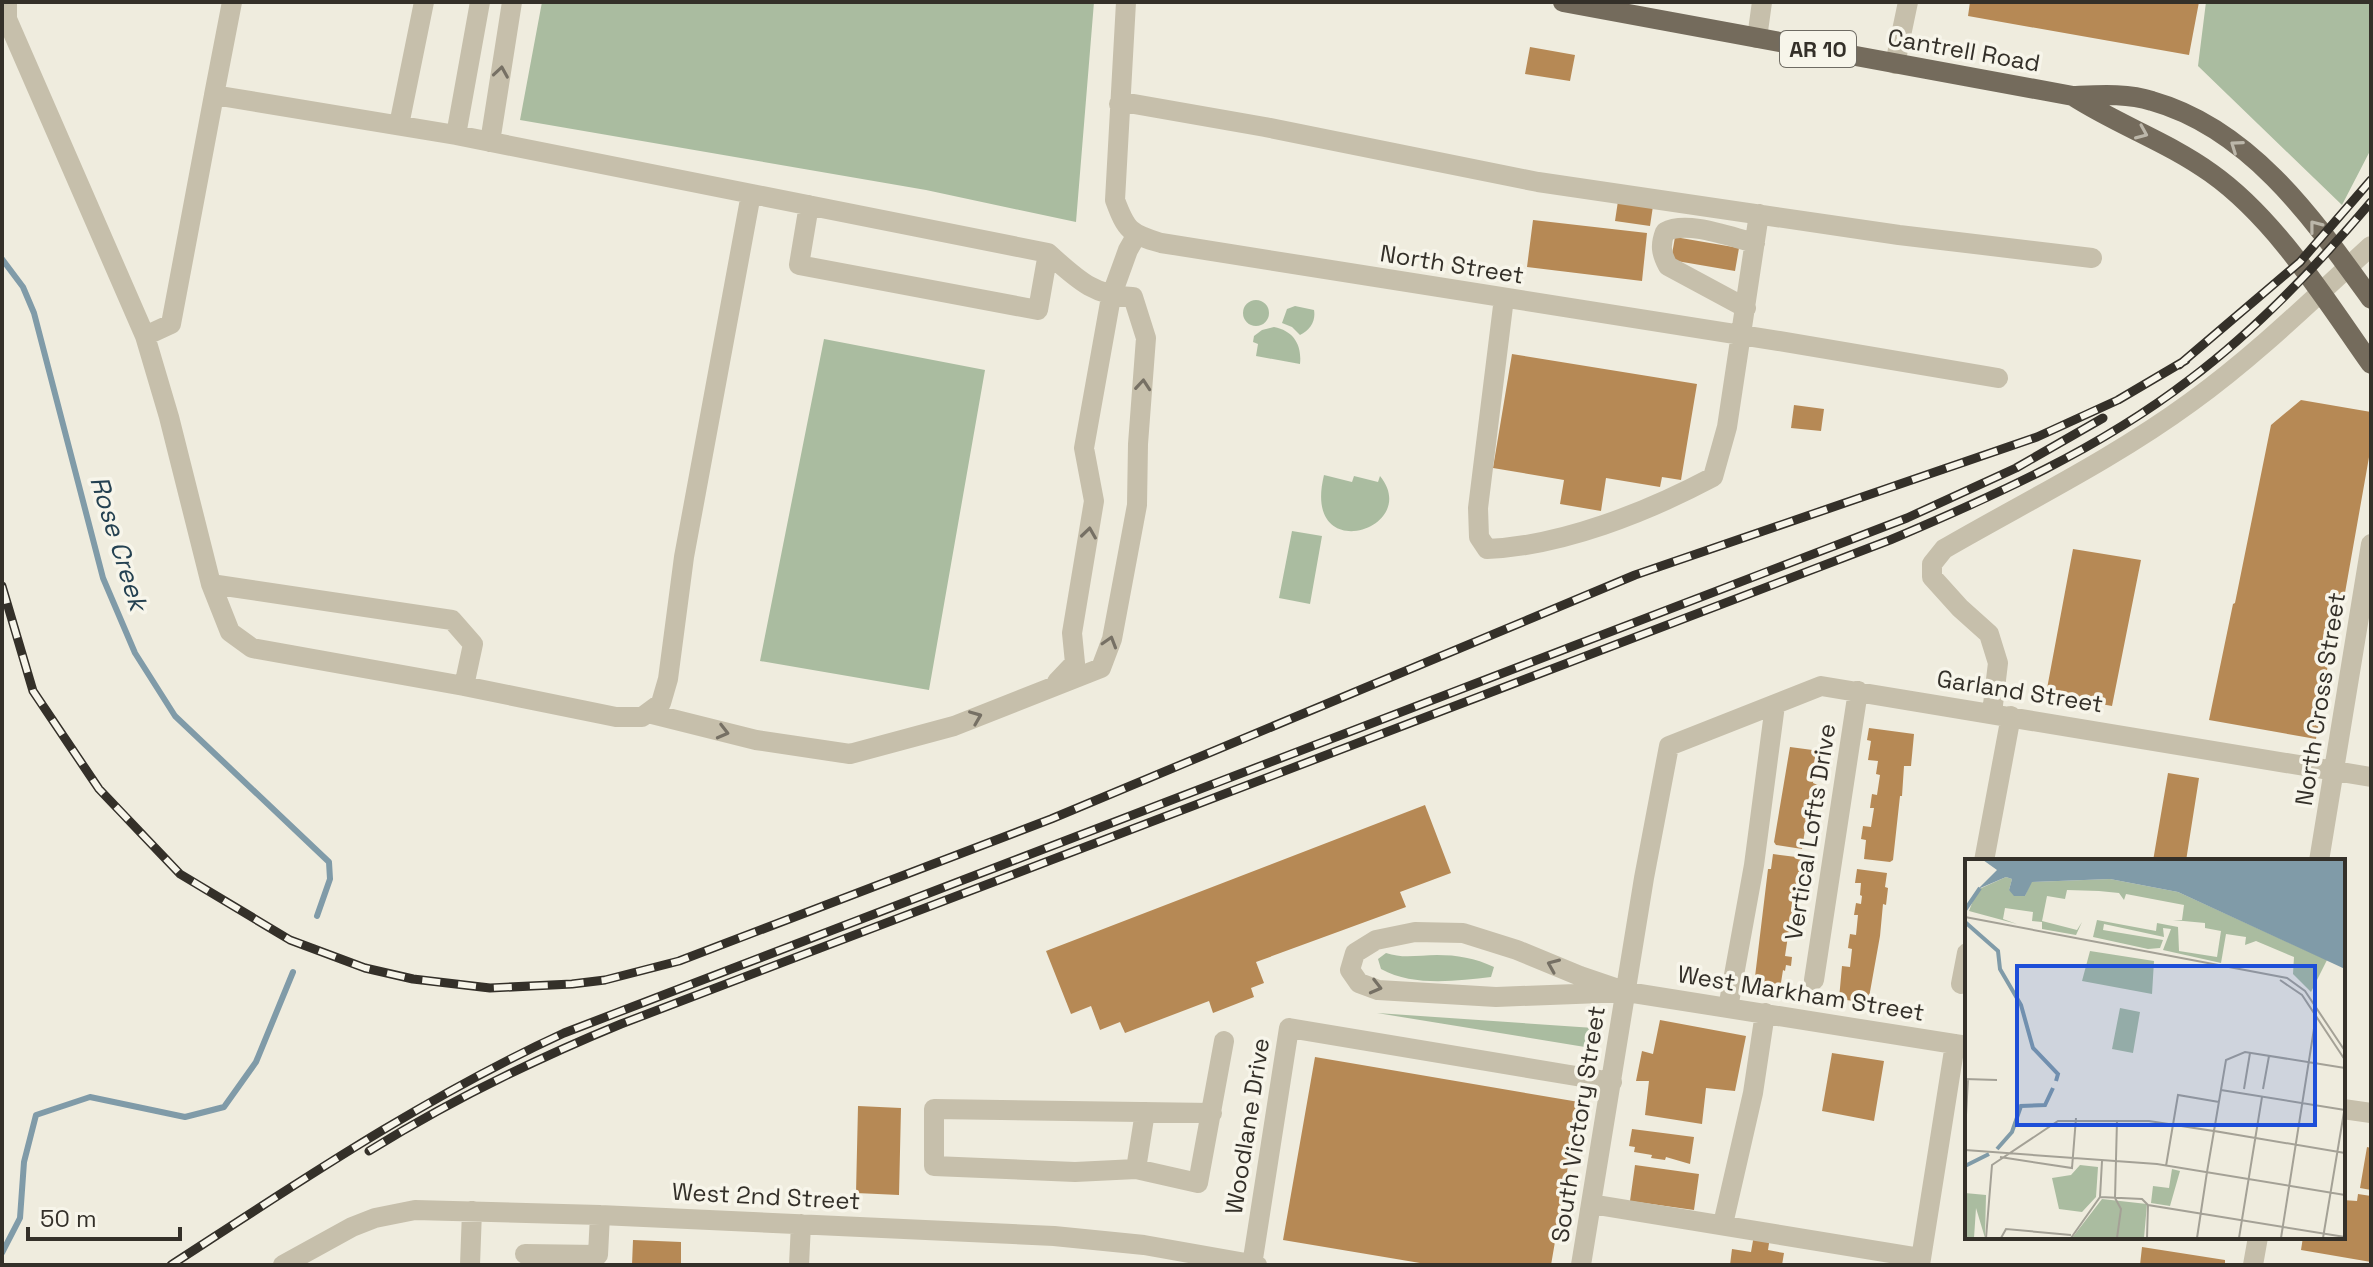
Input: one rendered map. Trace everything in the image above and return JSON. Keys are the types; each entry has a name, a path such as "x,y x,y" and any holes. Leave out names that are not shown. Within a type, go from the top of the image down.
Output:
{"main road":[{"name":"Cantrell Road","path":"1563,2 1643,9 1757,38 2073,96"},
{"name":"AR 10","path":"2073,96 2151,100 2221,135 2258,161 2293,198 2371,299"},
{"name":"AR 10","path":"2073,96 2120,124 2165,143 2233,189 2274,230 2371,364"}],"street":[{"path":"7,2 7,19 145,336 211,584 230,632 252,648 616,717 642,717 661,703 668,679 684,557 751,194"},
{"path":"145,336 171,324 232,2"},
{"path":"399,125 424,2"},
{"path":"456,135 480,2"},
{"path":"490,142 512,2"},
{"path":"1054,685 1075,663 1072,633 1094,501 1084,448 1111,297 1136,236 1125,225 1115,200 1126,2"},
{"path":"1757,38 1762,2"},
{"path":"1895,64 1908,2"},
{"path":"214,95 456,135 1048,253 1079,281 1111,297 1133,297 1146,338 1137,505 1112,639 1101,668 954,726 850,754 756,740 648,713"},
{"path":"1119,104 1265,127 1538,182 1899,235 2092,258"},
{"path":"809,205 799,265 1038,310 1048,253"},
{"path":"1504,298 1478,508 1479,537 1487,549 1515,548 1557,540 1673,498 1713,477 1727,427 1759,214"},
{"path":"1746,308 1668,266 1661,242 1665,232 1674,227 1689,227 1755,243"},
{"name":"North Street","path":"1136,236 1161,243 1998,378"},
{"path":"1984,859 2001,714 1998,663 1989,634 1932,577 1932,564 1944,549 2080,474 2191,402 2291,319 2371,246"},
{"name":"North Cross Street","path":"2319,859 2371,544"},
{"path":"211,584 452,620 473,644 464,686"},
{"name":"Garland Street","path":"1669,746 1821,686 2371,777"},
{"name":"Vertical Lofts Drive","path":"1814,980 1858,691"},
{"path":"1728,1008 1754,865 1775,705"},
{"name":"South Victory Street","path":"1581,1265 1669,746"},
{"path":"1415,932 1463,933 1627,992 1496,997 1378,990 1359,983 1350,970 1355,953 1376,940 1415,932"},
{"path":"1961,984 1965,963"},
{"name":"West Markham Street","path":"1627,992 1961,1045"},
{"path":"1723,1224 1753,1093 1765,1013"},
{"name":"Woodlane Drive","path":"1254,1265 1289,1028 1612,1082"},
{"path":"1212,1113 934,1109 934,1166 1075,1172 1136,1169 1198,1183 1212,1113 1224,1041"},
{"path":"1591,1204 1723,1224 1920,1261 1961,1045"},
{"path":"2345,1109 2371,1113"},
{"path":"1136,1169 1145,1112"},
{"name":"West 2nd Street","path":"283,1265 329,1237 375,1218 415,1210 600,1215 1100,1240 1254,1265"},
{"path":"470,1265 472,1211"},
{"path":"525,1254 598,1255 600,1215"},
{"path":"799,1265 801,1224"},
{"path":"2258,1239 2258,1264"}],"green space":[{"path":"542,2 1094,2 1076,222 926,190 520,120"},
{"path":"2206,2 2371,2 2371,149 2342,205 2198,66"},
{"path":"1256,300 1265,304 1269,313 1265,322 1256,326 1247,322 1243,313 1247,304"},
{"path":"1295,306 1314,310 1312,325 1300,335 1282,323 1287,309"},
{"path":"1274,327 1292,335 1300,351 1300,364 1256,356 1258,344 1253,342 1254,336"},
{"path":"824,339 985,370 929,690 760,661"},
{"path":"1324,475 1352,482 1354,476 1378,482 1380,476 1389,495 1386,511 1375,523 1360,530 1343,530 1329,522 1322,504"},
{"path":"1292,531 1322,536 1310,604 1279,598"},
{"path":"1386,953 1459,956 1494,967 1491,977 1421,980 1381,969 1378,959"},
{"path":"1377,1013 1594,1028 1591,1048"}],"building":[{"path":"1970,2 2199,2 2189,55 1968,16"},
{"path":"1530,47 1575,55 1570,81 1525,74"},
{"path":"1618,201 1653,206 1650,226 1615,221"},
{"path":"1533,220 1647,233 1642,281 1527,267"},
{"path":"1675,237 1739,248 1735,271 1671,260"},
{"path":"1512,354 1697,384 1681,480 1662,477 1660,487 1606,478 1601,511 1560,504 1564,480 1493,468"},
{"path":"2301,400 2371,412 2371,446 2340,621 2335,620 2316,739 2209,720 2271,425"},
{"path":"1794,405 1824,409 1821,431 1791,428"},
{"path":"2073,549 2141,560 2112,706 2046,694"},
{"path":"1869,728 1914,734 1911,766 1904,766 1893,860 1890,862 1864,859 1866,840 1861,839 1863,826 1871,827 1874,808 1870,808 1872,794 1877,795 1880,775 1876,774 1878,761 1868,760 1871,741 1867,740"},
{"path":"1790,747 1824,754 1823,764 1815,766 1813,783 1820,786 1819,795 1811,798 1808,815 1814,818 1812,828 1805,830 1802,849 1776,845 1774,842"},
{"path":"2168,773 2199,778 2186,859 2153,859"},
{"path":"1425,805 1451,873 1400,892 1406,907 1256,962 1264,983 1251,988 1254,997 1213,1013 1209,1001 1125,1033 1120,1022 1100,1030 1091,1006 1071,1014 1046,951"},
{"path":"1773,854 1807,861 1806,871 1798,872 1796,890 1803,893 1802,902 1793,904 1791,921 1797,925 1795,934 1788,936 1785,956 1792,957 1791,966 1786,965 1783,970 1780,989 1754,985 1768,869 1771,869"},
{"path":"1857,869 1887,873 1886,905 1883,904 1868,1003 1839,999 1842,966 1850,967 1850,934 1856,935 1856,903 1861,904 1861,883 1855,883"},
{"path":"1660,1020 1746,1036 1735,1091 1706,1088 1702,1124 1645,1115 1649,1081 1636,1081 1642,1051 1653,1054"},
{"path":"1832,1053 1884,1061 1874,1121 1822,1111"},
{"path":"1315,1057 1579,1102 1551,1265 1432,1265 1283,1240"},
{"path":"858,1106 901,1108 899,1195 856,1193"},
{"path":"1632,1129 1694,1137 1690,1164 1634,1152 1635,1147 1629,1146"},
{"path":"2367,1147 2371,1148 2371,1190 2360,1188"},
{"path":"1635,1165 1699,1174 1694,1210 1630,1201"},
{"path":"2358,1194 2371,1196 2371,1262 2301,1250 2303,1239 2345,1239 2345,1200 2357,1201"},
{"path":"1754,1235 1770,1237 1768,1250 1784,1253 1782,1265 1730,1265 1732,1249 1751,1252"},
{"path":"633,1240 681,1242 681,1265 632,1265"},
{"path":"2142,1247 2225,1260 2225,1265 2140,1265"}],"waterway":[{"name":"Rose Creek","path":"2,259 23,287 34,313 103,578 135,653 175,716 329,862 330,879 317,916"},
{"name":"Rose Creek","path":"2,1253 20,1218 24,1162 36,1115 90,1097 185,1117 224,1107 256,1062 293,972"}],"railway":[{"path":"2179,365 2300,262 2371,180"},
{"path":"369,1151 492,1082 621,1024 1890,540 2007,488 2119,428 2189,380 2285,296 2371,202"},
{"path":"2,586 33,691 99,789 180,874 290,940 365,968 413,979 490,988 572,984 605,980 679,961 1051,819 1635,575 2037,437 2118,400 2186,360"},
{"path":"171,1265 412,1113 564,1033 1907,518 2016,468 2103,418"}]}
